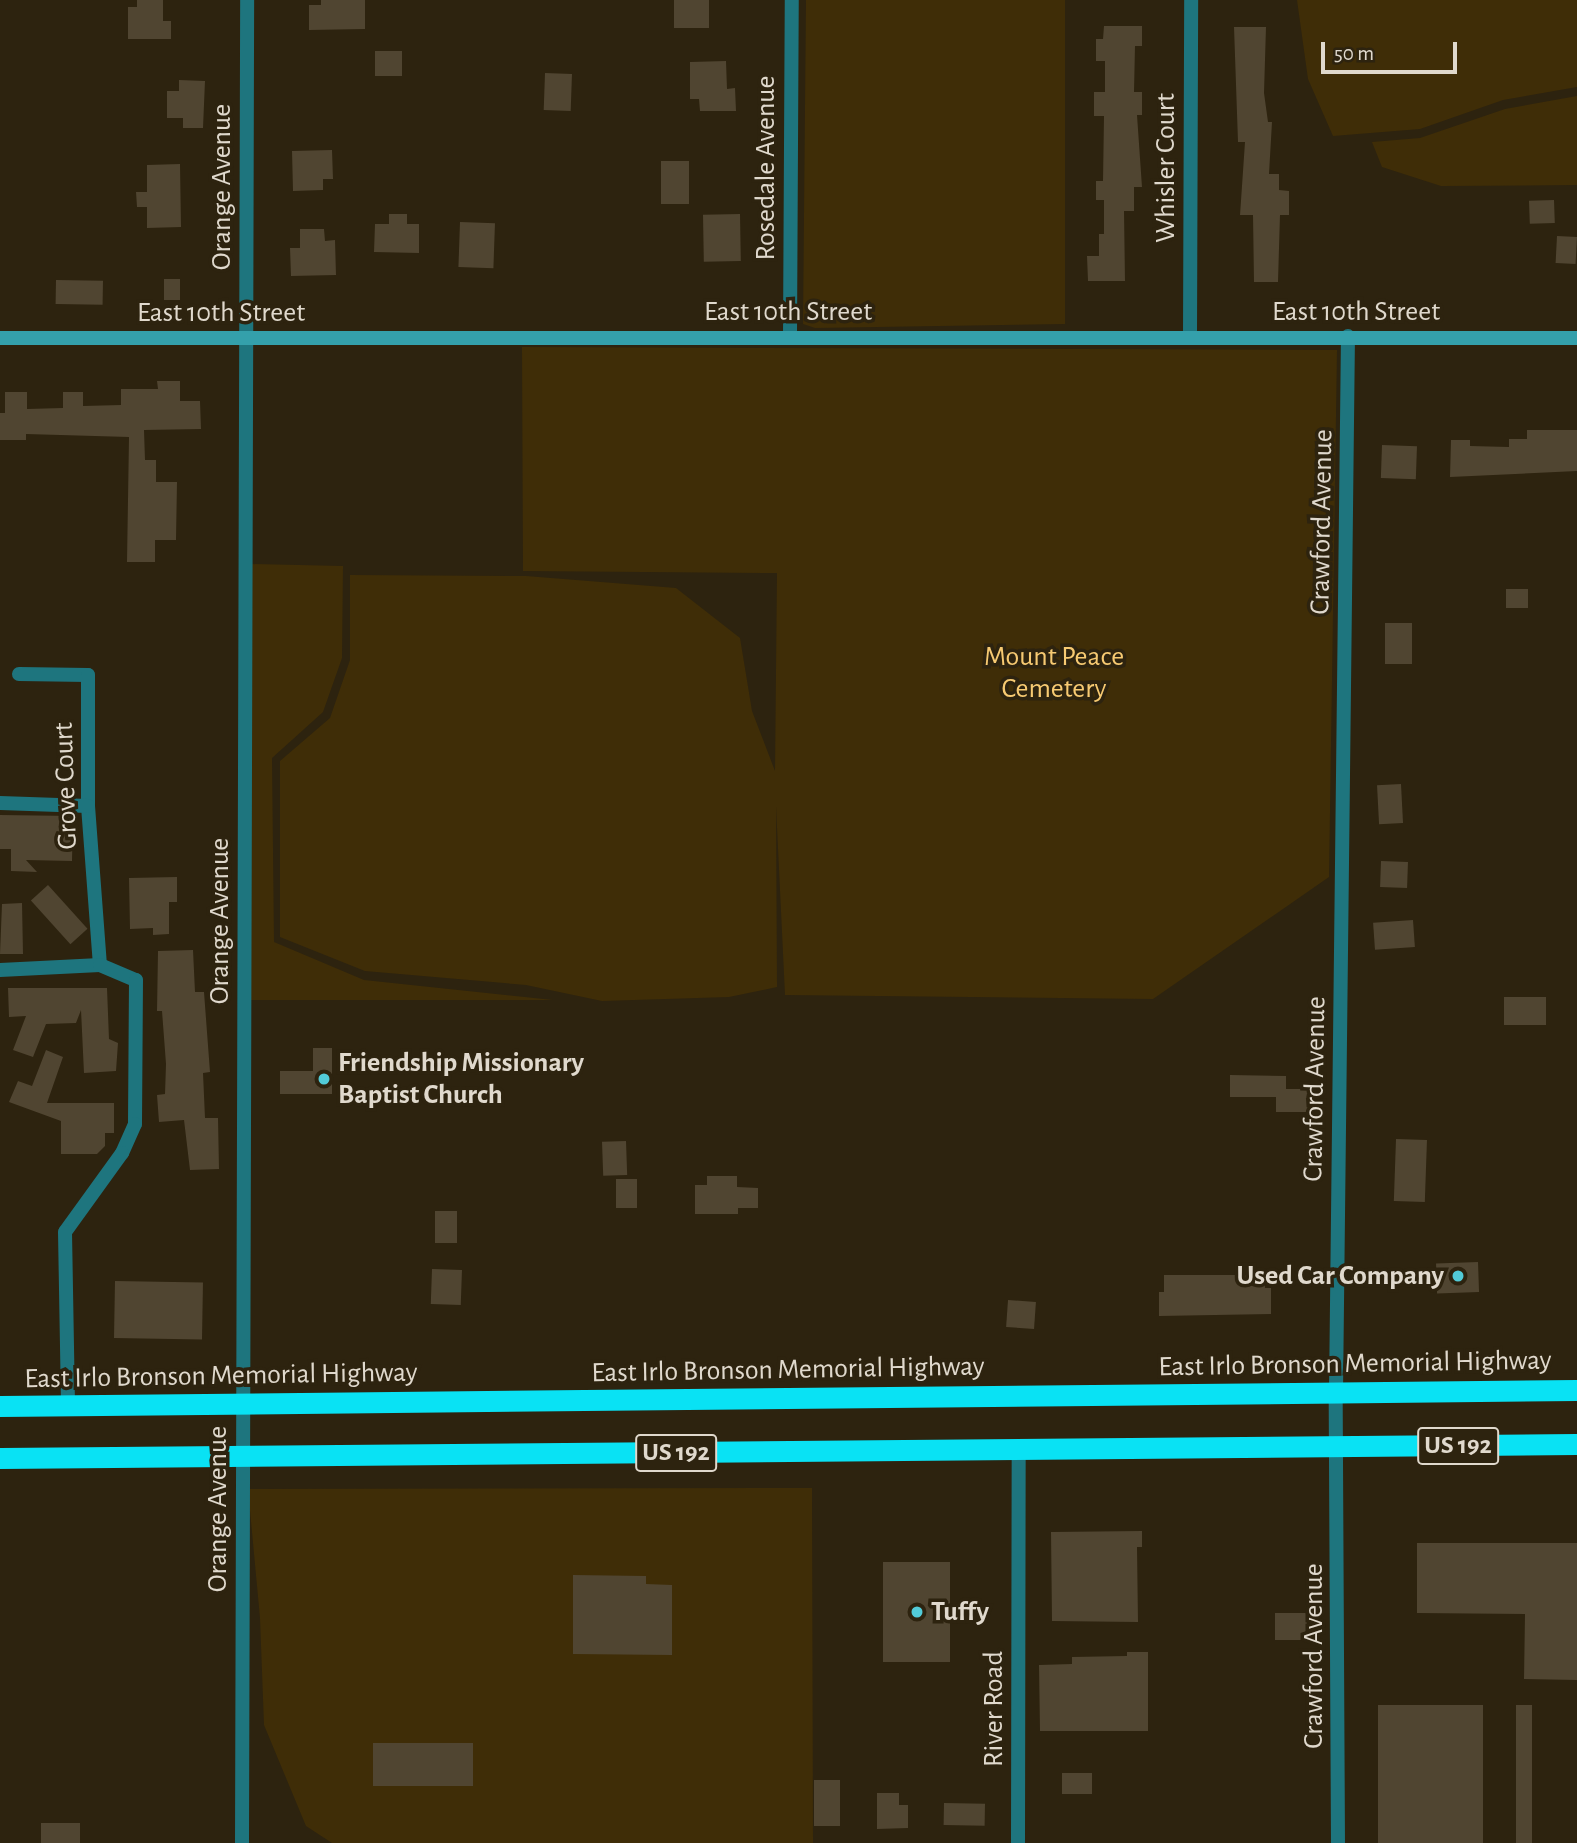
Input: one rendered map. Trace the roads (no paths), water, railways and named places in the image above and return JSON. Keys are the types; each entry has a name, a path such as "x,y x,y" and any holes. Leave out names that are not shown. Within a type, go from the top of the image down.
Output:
{"highway":[{"name":"East Irlo Bronson Memorial Highway","path":"0,1406 1577,1391"},
{"name":"US 192","path":"0,1458 1577,1444"}],"street":[{"name":"Orange Avenue","path":"242,1843 247,0"},
{"name":"Rosedale Avenue","path":"790,336 792,0"},
{"name":"Whisler Court","path":"1190,336 1191,0"},
{"name":"Crawford Avenue","path":"1338,1843 1339,1447 1336,1392 1349,336"},
{"name":"East 10th Street","path":"0,338 1577,338"},
{"name":"Grove Court","path":"19,674 88,675 88,806 100,965"},
{"path":"0,803 88,806"},
{"path":"0,970 100,965 136,980 135,1124 122,1153 65,1232 68,1405"},
{"name":"River Road","path":"1018,1843 1019,1450"}],"place":[{"name":"Friendship Missionary Baptist Church","path":"324,1079"},
{"name":"Used Car Company","path":"1458,1276"},
{"name":"Tuffy","path":"917,1612"}],"park label":[{"name":"Mount Peace Cemetery","path":"1054,673"}]}
